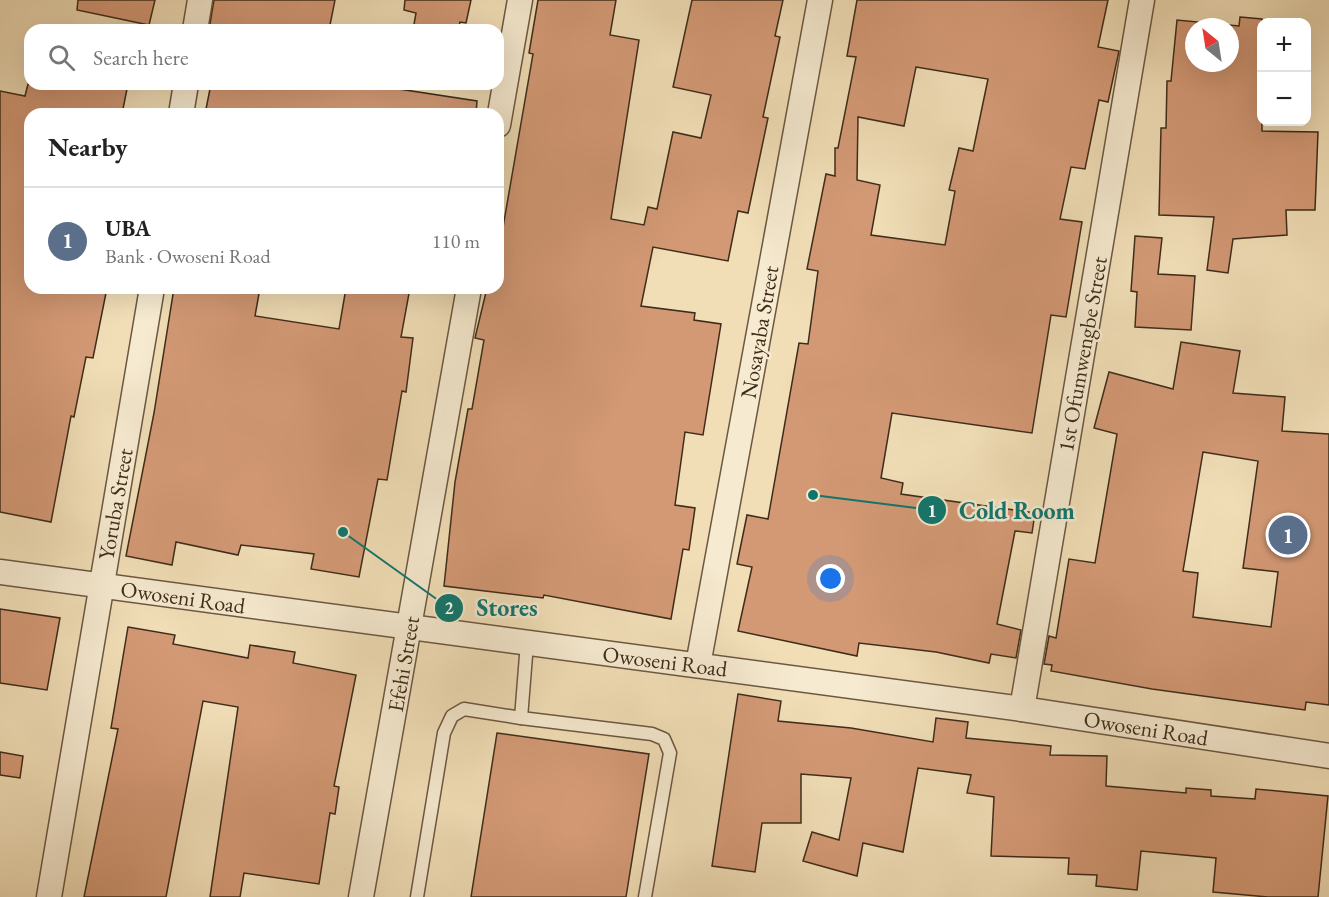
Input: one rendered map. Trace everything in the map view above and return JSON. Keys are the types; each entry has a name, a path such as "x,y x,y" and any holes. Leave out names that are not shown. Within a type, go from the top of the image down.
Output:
{"street":[{"path":"196,24 200,0"},
{"path":"501,108 520,0"},
{"name":"Nosayaba Street","path":"698,665 820,0"},
{"name":"1st Ofumwengbe Street","path":"1022,709 1142,0"},
{"path":"182,108 185,90"},
{"name":"Yoruba Street","path":"50,897 151,294"},
{"name":"Efehi Street","path":"361,897 469,294"},
{"name":"Owoseni Road","path":"0,572 1022,709 1329,756"}],"lane":[{"path":"521,718 526,643"},
{"path":"417,897 444,733 452,717 464,709 652,734 664,738 670,753 645,897"}],"building":[{"path":"78,0 155,0 149,24 77,10"},
{"path":"214,0 335,0 330,24 210,24"},
{"path":"405,0 471,0 466,23 460,22 460,24 414,24 416,13 404,10"},
{"path":"538,0 616,0 610,35 639,40 611,219 644,225 648,207 657,209 673,132 701,138 711,95 673,87 692,0 783,0 775,36 780,37 763,117 768,118 748,213 738,211 728,261 653,247 641,306 695,313 694,320 721,324 703,435 685,432 675,505 695,508 689,550 683,549 671,619 544,595 543,598 444,586 455,482 468,409 472,409 484,340 475,338 486,294 504,294 504,221 533,54 529,53"},
{"path":"857,0 1108,0 1098,47 1119,51 1108,102 1099,100 1085,169 1071,167 1060,219 1082,222 1066,317 1051,315 1032,433 892,413 881,478 903,483 901,494 1035,513 1032,533 1015,531 997,624 1021,630 1016,658 991,654 989,663 936,652 859,643 857,656 738,631 752,567 737,564 747,515 768,519 799,343 808,344 818,271 807,269 826,174 835,176 835,148 838,148 856,57 847,56","holes":["916,67 988,79 973,151 959,148 949,190 955,191 945,245 871,235 880,185 857,180 858,117 904,126"]},
{"path":"1240,17 1257,19 1257,126 1262,126 1262,131 1318,132 1315,210 1286,210 1287,235 1233,239 1228,273 1207,270 1214,217 1159,215 1161,128 1166,128 1167,81 1171,81 1177,20 1185,21 1185,72 1239,72"},
{"path":"26,90 127,90 123,108 24,108 24,294 106,294 93,358 86,357 74,417 71,416 51,522 0,512 0,91 25,96"},
{"path":"210,90 405,90 477,101 476,108 206,108"},
{"path":"1135,236 1162,238 1158,274 1195,276 1191,330 1135,327 1137,292 1131,291"},
{"path":"173,294 259,294 255,316 339,329 345,294 409,294 401,337 413,338 406,392 402,391 387,480 378,479 359,577 311,569 314,554 241,545 238,555 176,542 172,565 126,556 154,413"},
{"path":"1181,342 1240,351 1233,393 1285,397 1282,431 1329,434 1329,705 1306,702 1305,710 1152,689 1051,671 1052,665 1044,664 1049,636 1056,638 1069,559 1095,563 1117,434 1094,428 1109,372 1173,389","holes":["1203,452 1258,461 1243,568 1278,572 1271,627 1193,617 1198,573 1183,571"]},
{"path":"0,609 60,618 47,690 0,683"},
{"path":"128,627 175,635 173,644 248,658 250,645 295,652 293,663 356,675 334,786 339,787 335,814 330,813 319,884 244,873 240,897 210,897 238,707 203,701 166,897 84,897 118,729 111,728"},
{"path":"738,694 781,701 778,721 851,728 933,742 936,718 968,722 966,738 1051,746 1050,755 1107,756 1106,786 1186,793 1186,788 1211,790 1211,796 1255,799 1256,789 1328,796 1318,897 1268,897 1213,892 1216,858 1141,851 1137,890 1096,886 1097,875 1068,874 1069,858 991,856 994,797 967,793 971,775 918,768 903,852 863,843 857,876 803,861 812,832 839,840 851,778 801,774 801,823 762,823 755,872 712,866"},
{"path":"497,733 649,754 626,897 471,897"},
{"path":"0,752 23,756 20,778 0,775"}],"place":[{"name":"Cold Room","path":"813,495"},
{"name":"Stores","path":"343,532"},
{"name":"UBA","path":"1288,535"}]}
